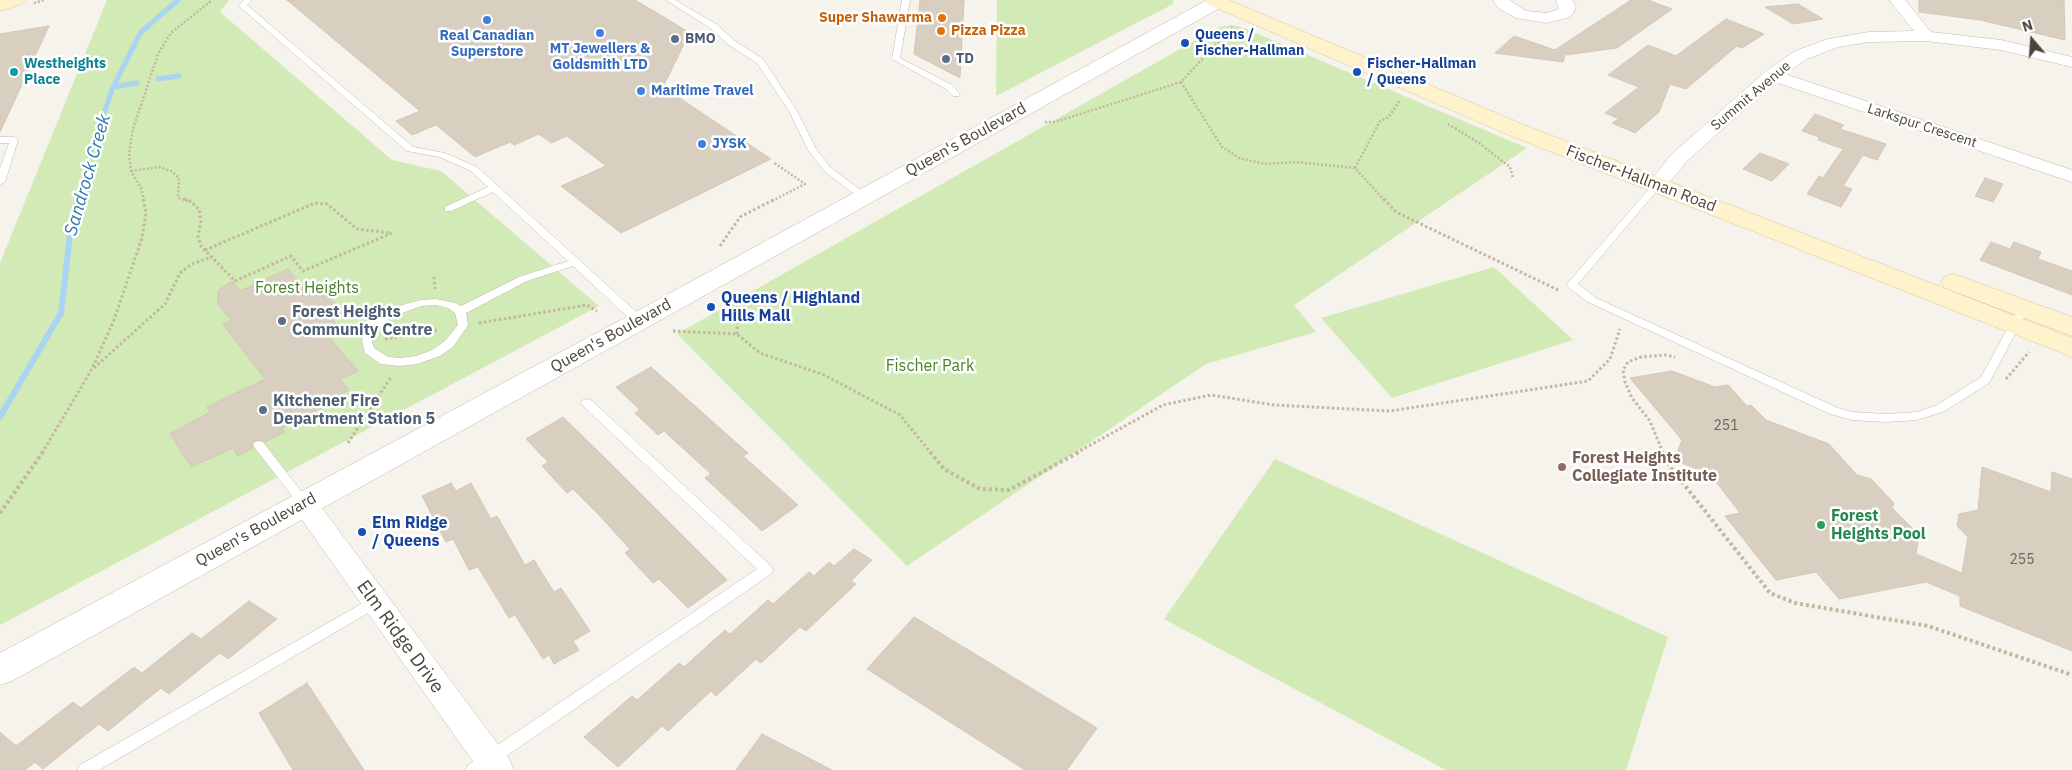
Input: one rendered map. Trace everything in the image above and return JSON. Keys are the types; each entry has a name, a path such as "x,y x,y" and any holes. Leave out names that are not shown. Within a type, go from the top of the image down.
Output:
{"main road":[{"path":"0,5 16,0"},
{"name":"Fischer-Hallman Road","path":"1253,0 1549,125 1662,178"},
{"name":"Fischer-Hallman Road","path":"1217,1 1409,85 1662,178 2019,317 2072,348"},
{"name":"Fischer-Hallman Road","path":"2019,317 2072,327"}],"street":[{"path":"1500,0 1504,6 1522,15 1547,18 1561,15 1566,11 1568,6 1564,0"},
{"path":"1897,0 1926,36"},
{"name":"Queen's Boulevard","path":"0,670 639,321 1217,1"},
{"name":"Summit Avenue","path":"1662,178 1772,75 1800,55 1834,43 1869,37 1926,36 2001,45 2072,62"},
{"name":"Larkspur Crescent","path":"1772,75 2072,176"},
{"name":"Elm Ridge Drive","path":"304,503 375,602 487,766"}],"lane":[{"path":"248,0 243,5 410,149 442,155 474,169 639,321"},
{"path":"670,0 713,26 732,43 760,61 793,111 812,150 828,170 863,196"},
{"path":"906,0 896,59 949,87 956,94"},
{"path":"0,140 14,140 0,182"},
{"path":"1662,178 1650,196 1572,285 1592,300 1834,410 1852,416 1885,418 1917,416 1941,408 1985,380 2019,317"},
{"path":"448,209 494,188"},
{"path":"460,312 523,279 575,262"},
{"path":"436,302 451,305 460,312 463,326 450,344 436,353 417,360 384,361 374,356 369,350 369,334 377,324 403,308 421,303 436,302"},
{"path":"487,766 766,570 587,403"},
{"path":"259,445 304,503"},
{"path":"85,770 375,602"}],"path":[{"path":"0,513 48,444 92,369 114,320 142,238 146,212 141,188 131,170 129,154 133,129 158,54 171,33 187,18 212,0"},
{"path":"1045,122 1054,122 1181,82 1233,26 1231,22"},
{"path":"1181,82 1222,147 1239,158 1265,164 1295,162 1354,168 1396,212 1439,234"},
{"path":"1354,168 1380,121 1389,117 1404,95"},
{"path":"1446,122 1479,143 1510,167 1513,178"},
{"path":"720,246 740,217 805,184 773,162"},
{"path":"131,170 159,167 171,171 179,178 178,198 190,202 199,210 198,237 204,250 235,281 291,256 303,271 392,233 357,229 326,204 315,204 204,250"},
{"path":"92,369 139,326 153,317 164,304 180,273 192,264 212,256"},
{"path":"738,294 738,334"},
{"path":"368,342 587,305 597,311"},
{"path":"672,331 738,334 760,352 824,375 900,415 944,469 980,489 1009,490 1163,405 1212,395 1274,405 1390,411 1588,381 1610,358 1622,322"},
{"path":"1680,358 1665,355 1641,357 1628,362 1623,370 1625,382 1632,398 1650,421 1667,464 1770,593 1795,603 1928,626 1965,637 2072,675"},
{"path":"348,443 400,362"}],"green space":[{"name":"Forest Heights","path":"107,0 229,0 220,12 392,160 441,171 599,306 0,625 0,263"},
{"path":"997,0 1173,0 1173,4 996,96"},
{"name":"Fischer Park","path":"1233,25 1527,148 1294,305 1316,332 1206,364 907,566 677,334 1219,27"},
{"path":"1494,267 1573,340 1392,398 1321,318"},
{"path":"1275,459 1668,637 1626,770 1446,770 1164,619"}],"building":[{"path":"287,0 635,0 687,31 682,44 684,44 663,87 771,159 621,233 561,186 606,166 567,136 551,143 539,134 514,145 510,142 475,157 436,125 412,135 396,121 420,111"},
{"path":"920,0 964,0 960,78 914,54"},
{"path":"1631,0 1648,0 1672,9 1617,48 1565,55 1563,62 1495,53 1514,36 1555,50"},
{"path":"1919,0 2064,0 2065,40 1980,20 1919,12"},
{"path":"1798,4 1823,19 1793,24 1765,7"},
{"path":"1726,19 1764,34 1742,48 1737,46 1686,89 1670,84 1659,112 1635,133 1612,123 1619,119 1605,113 1639,87 1608,75 1648,45 1676,56"},
{"name":"Westheights Place","path":"49,26 0,132 0,34"},
{"path":"1815,114 1844,125 1840,129 1886,144 1877,160 1863,155 1843,186 1852,189 1841,207 1807,194 1819,176 1823,178 1843,149 1818,140 1819,137 1802,131"},
{"path":"1760,153 1789,164 1772,181 1743,169"},
{"path":"1985,178 2003,184 1993,202 1975,196"},
{"path":"1991,242 2010,249 2014,242 2041,252 2038,259 2072,271 2072,295 1980,260"},
{"path":"288,269 304,287 316,282 344,313 332,319 342,329 328,336 358,371 340,379 349,390 335,397 337,400 282,428 285,432 265,442 255,440 251,444 253,448 238,456 233,448 191,467 170,434 210,412 207,407 265,379 223,324 231,320 218,304 218,291 232,281 240,291"},
{"path":"651,367 748,453 743,456 798,505 762,531 705,478 711,474 664,431 658,435 635,413 640,410 616,387"},
{"path":"1672,371 1715,387 1728,385 1747,406 1751,405 1766,420 1829,444 1857,475 1871,479 1894,503 1892,508 1919,535 1916,554 1962,573 1968,537 1957,526 1959,514 1978,510 1982,467 2051,492 2052,472 2072,479 2072,651 1960,606 1960,596 1926,582 1839,599 1816,572 1776,580 1725,516 1740,513 1710,474 1674,460 1682,440 1630,378"},
{"path":"563,417 727,580 688,608 659,579 653,583 625,553 630,549 598,514 573,489 567,493 542,466 548,462 526,439"},
{"path":"451,483 456,491 471,483 491,519 497,516 525,565 534,560 554,592 561,588 590,631 573,641 579,650 554,664 549,655 543,659 515,615 509,618 478,567 469,570 453,539 446,542 422,496"},
{"path":"854,549 872,560 851,581 856,584 806,631 800,627 761,663 756,659 716,696 711,691 668,731 662,726 618,767 584,737 632,696 637,700 679,663 684,667 725,630 730,634 768,600 773,604 809,572 814,576 829,562 834,566"},
{"path":"249,601 277,619 228,659 220,653 169,694 161,688 108,731 99,724 43,769 35,762 25,770 0,770 0,732 16,746 73,702 81,708 134,667 142,673 192,633 201,639"},
{"path":"914,617 1097,728 1067,770 1025,770 867,669"},
{"path":"307,683 364,770 293,770 259,713"},
{"path":"762,734 832,770 736,770"}],"waterway":[{"name":"Sandrock Creek","path":"113,87 141,32 178,0"},
{"path":"158,79 179,76"},
{"path":"113,87 137,83"},
{"name":"Sandrock Creek","path":"78,201 92,149 113,87"},
{"name":"Sandrock Creek","path":"0,417 61,313 71,227 78,199"}],"place":[{"name":"Super Shawarma","path":"942,18"},
{"name":"Real Canadian Superstore","path":"487,20"},
{"name":"Pizza Pizza","path":"941,31"},
{"name":"MT Jewellers & Goldsmith LTD","path":"600,33"},
{"name":"BMO","path":"675,39"},
{"name":"Queens / Fischer-Hallman","path":"1185,43"},
{"name":"TD","path":"946,59"},
{"name":"Westheights Place","path":"14,72"},
{"name":"Fischer-Hallman / Queens","path":"1357,72"},
{"name":"Maritime Travel","path":"641,91"},
{"name":"JYSK","path":"702,144"},
{"name":"Queens / Highland Hills Mall","path":"711,307"},
{"name":"Forest Heights Community Centre","path":"282,321"},
{"name":"Kitchener Fire Department Station 5","path":"263,410"},
{"name":"Forest Heights Collegiate Institute","path":"1562,467"},
{"name":"Forest Heights Pool","path":"1821,525"},
{"name":"Elm Ridge / Queens","path":"362,532"}]}
